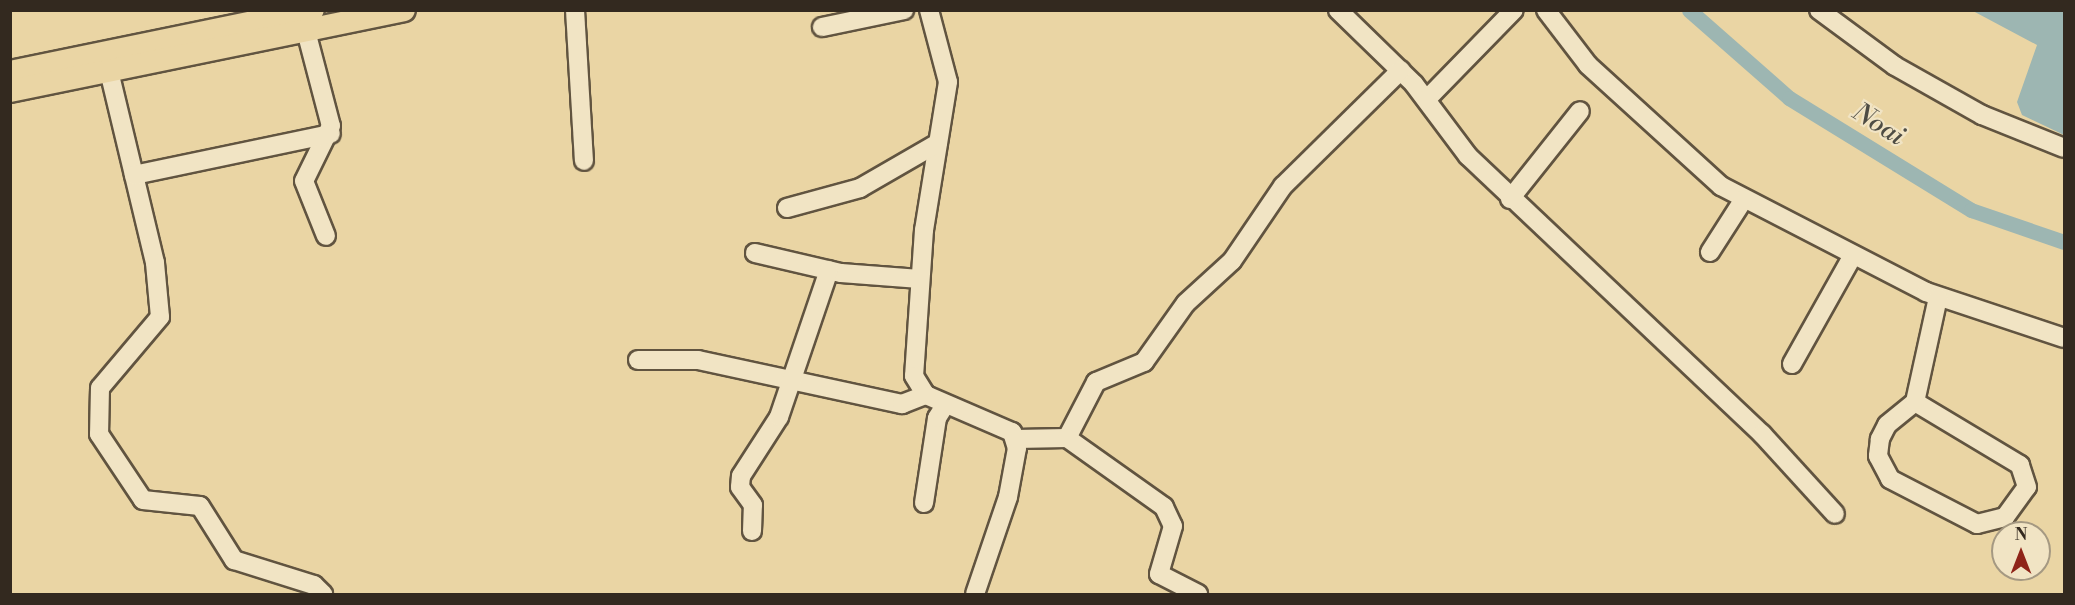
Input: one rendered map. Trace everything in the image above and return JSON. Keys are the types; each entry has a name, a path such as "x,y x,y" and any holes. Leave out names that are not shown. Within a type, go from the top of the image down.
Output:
{"main road":[{"path":"10,72 309,21 404,10"},
{"path":"10,91 109,71 309,21"}],"street":[{"path":"575,10 584,161"},
{"path":"822,27 904,10"},
{"path":"929,10 948,73 920,279 913,367 926,394 945,405 1005,427 1016,439 1067,438 1164,507 1173,526 1158,570 1162,578 1186,592"},
{"path":"1338,10 1401,70 1427,99 1459,146 1510,199 1762,434 1835,514"},
{"path":"1427,99 1514,10"},
{"path":"1546,10 1588,65 1641,119 1710,178 1744,199 1852,257 1938,297 2064,338"},
{"path":"1819,10 1895,66 1972,109 2064,148"},
{"path":"309,21 331,134 304,181 326,236"},
{"path":"1067,438 1096,382 1144,362 1186,303 1232,261 1283,186 1401,70"},
{"path":"109,71 155,263 160,317 100,388 99,434 143,500 200,506 234,560 314,585 323,594"},
{"path":"1510,199 1580,111"},
{"path":"134,175 331,134"},
{"path":"787,208 860,188 938,143"},
{"path":"1710,252 1744,199"},
{"path":"755,253 829,270 920,279"},
{"path":"1792,364 1852,257"},
{"path":"752,531 753,505 739,482 779,417 786,382 829,270"},
{"path":"1915,402 2020,465 2027,487 2005,517 1977,524 1890,479 1878,456 1880,439 1887,425 1915,402 1938,297"},
{"path":"638,360 683,358 786,382 902,404 926,394"},
{"path":"924,503 938,418 945,405"},
{"path":"975,594 1008,497 1016,439"}],"water":[{"path":"1973,11 2064,11 2064,135 2022,115 2017,102 2037,45"}],"waterway":[{"name":"Noai","path":"1689,10 1789,98 1971,210 2064,242"}]}
